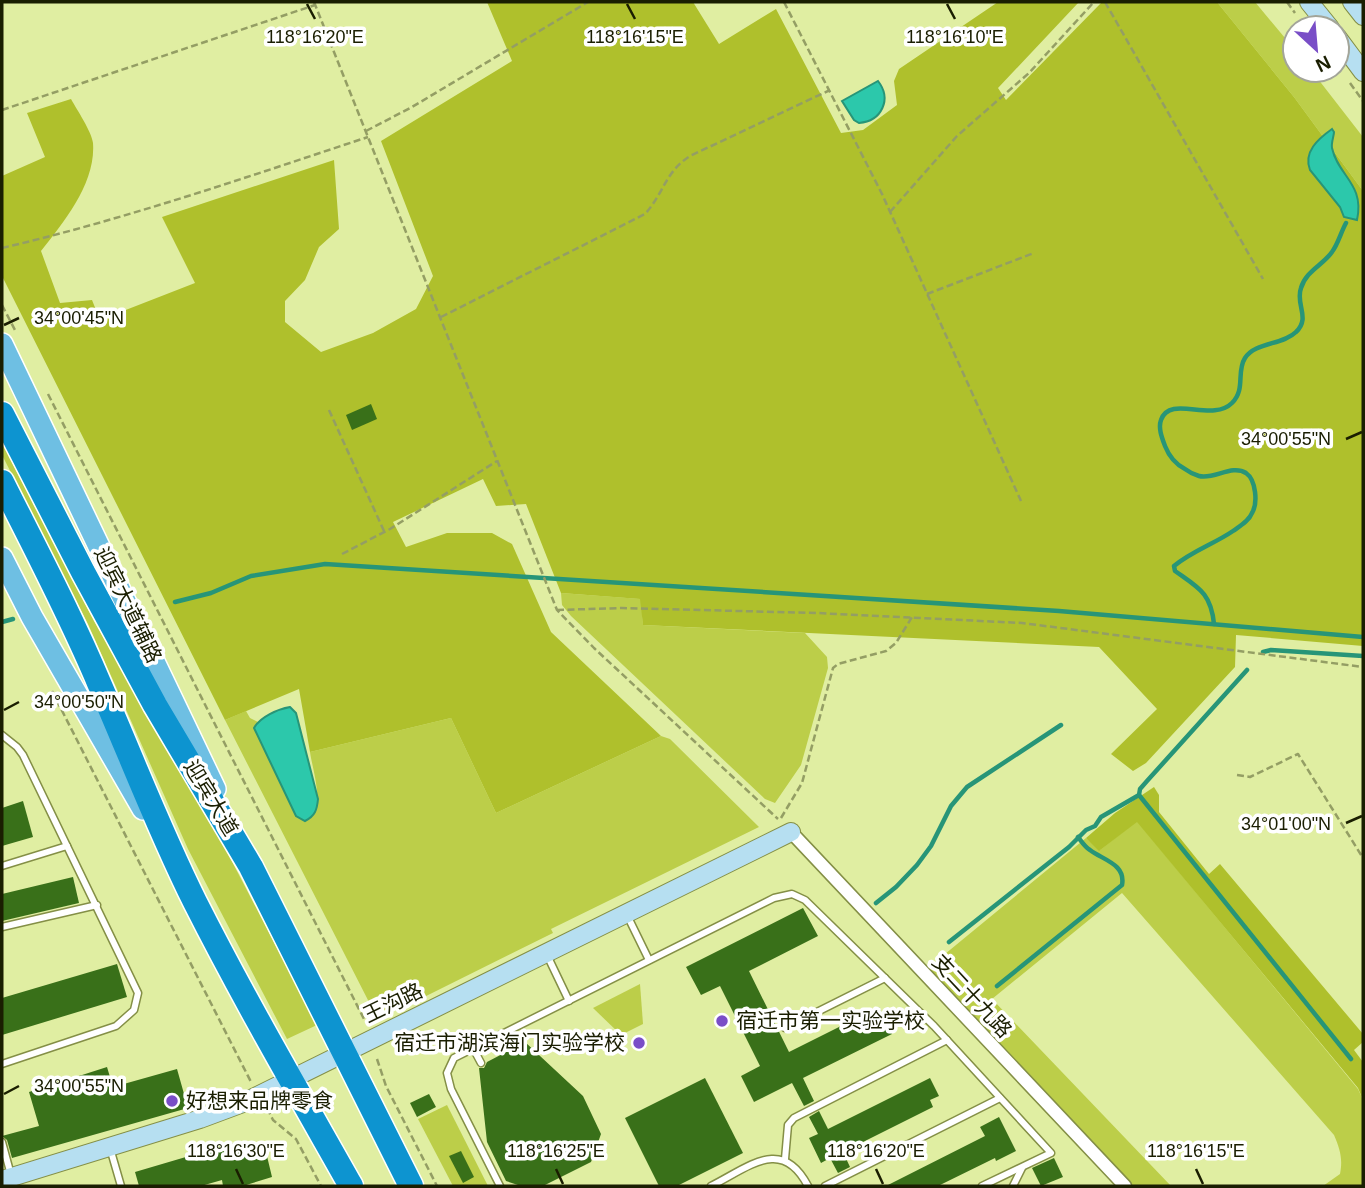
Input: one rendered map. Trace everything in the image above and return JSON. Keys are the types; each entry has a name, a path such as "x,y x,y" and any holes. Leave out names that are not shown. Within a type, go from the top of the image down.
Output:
{"highway":[{"name":"迎宾大道","path":"2,414 155,705 251,867 411,1186"},
{"path":"2,482 64,604 139,781 195,901 351,1186"}],"main road":[{"name":"迎宾大道辅路","path":"11,342 251,867"},
{"path":"2,558 32,617 195,901"}],"street":[{"path":"1352,2 1363,16"},
{"path":"1351,56 1363,72"},
{"name":"王沟路","path":"6,1179 224,1111 626,914 785,827"},
{"name":"支二十九路","path":"785,827 1125,1186"}],"lane":[{"path":"2,734 23,755 138,993 134,1010 116,1026 2,1064"},
{"path":"2,866 67,846"},
{"path":"500,1186 451,1088 447,1073 454,1058 775,898 792,894 805,900 885,978 947,1040 1051,1153 982,1186"},
{"path":"2,927 97,905"},
{"path":"626,914 649,960"},
{"path":"546,953 569,1001"},
{"path":"785,1028 885,978"},
{"path":"785,1160 788,1125 794,1118 947,1040"},
{"path":"473,1048 481,1063"},
{"path":"825,1186 1000,1098"},
{"path":"2,1142 6,1179"},
{"path":"110,1146 121,1186"},
{"path":"711,1186 768,1159 785,1160 800,1169 808,1186"},
{"path":"1013,1186 1023,1166"}],"path":[{"path":"366,131 412,107 588,2"},
{"path":"784,2 890,212 1021,501"},
{"path":"890,212 957,136 1029,73 1094,2"},
{"path":"1105,2 1263,279"},
{"path":"2,110 314,3 557,610 594,648 785,827 802,783 833,668 838,663 886,651 895,643 912,617"},
{"path":"440,318 645,215 656,202 676,165 830,90"},
{"path":"2,247 49,236 217,186 368,137"},
{"path":"927,294 1034,253"},
{"path":"2,305 11,342"},
{"path":"43,386 364,1019"},
{"path":"329,410 384,531"},
{"path":"342,554 498,461"},
{"path":"557,610 622,608 1022,623 1363,667"},
{"path":"51,688 259,1095 273,1120 296,1139 321,1186"},
{"path":"1237,775 1251,777 1298,754 1363,858"},
{"path":"377,1059 386,1086 437,1186"}],"green space":[{"path":"487,2 693,2 719,44 776,9 841,133 863,130 897,105 894,81 899,69 998,2 1079,2 998,88 1006,100 1102,2 1217,2 1294,97 1363,191 1363,646 1236,635 1235,667 1146,763 1133,771 1111,754 1157,709 1099,647 643,625 640,599 561,593 526,504 496,506 483,479 393,522 406,547 447,533 492,533 512,544 551,632 661,736 496,813 451,718 310,752 299,689 225,720 2,276 2,176 45,157 27,113 71,99 92,138 93,158 84,187 59,228 41,251 60,303 92,300 100,320 195,283 162,217 334,160 339,229 319,247 305,280 285,301 285,322 321,352 373,333 416,309 433,276 381,141 512,61"},
{"path":"1217,2 1255,2 1281,33 1281,81"},
{"path":"1283,84 1322,84 1363,137 1363,191"},
{"path":"2,443 94,621 225,848 317,1025 287,1039 188,849 88,624 2,455"},
{"path":"561,593 641,599 643,625 805,633 827,657 828,668 801,765 775,803 765,799 571,616 562,605"},
{"path":"246,711 250,718 258,722 254,728 296,816 305,821 312,815 317,799 310,752 451,718 496,813 661,736 670,739 759,827 551,929 553,933 398,1010 383,1013 371,1006 225,720"},
{"path":"1154,787 1159,795 1159,812 1209,874 1220,864 1363,1034 1363,1042 1354,1050 1363,1062 1363,1100 1358,1088 1137,822 1099,851 1086,838 1115,813"},
{"path":"1137,821 1358,1089 1363,1100 1363,1186 1323,1186 1340,1174 1340,1154 1334,1135 1122,893 992,999 1171,1186 1131,1186 928,968 1086,838 1100,850"},
{"path":"640,984 643,1024 621,1035 593,1008"},
{"path":"447,1105 488,1186 453,1186 418,1119"}],"water":[{"path":"878,81 884,95 882,108 874,118 859,123 854,120 842,101"},
{"path":"1332,129 1335,158 1357,198 1357,220 1344,217 1340,207 1310,170 1308,163 1310,152 1317,142"},
{"path":"290,707 296,713 318,799 315,812 305,821 296,816 254,728 270,714"}],"building":[{"path":"371,404 377,419 352,430 346,415"},
{"path":"23,801 33,837 2,846 2,808"},
{"path":"73,877 79,903 2,921 2,894"},
{"path":"803,908 818,936 749,971 789,1052 879,1007 892,1034 803,1078 814,1101 804,1106 792,1083 754,1102 741,1076 760,1066 720,986 701,995 686,967"},
{"path":"117,964 127,997 2,1035 2,998"},
{"path":"525,1042 583,1096 601,1134 591,1162 543,1186 521,1186 506,1181 487,1142 479,1068 484,1068 487,1062"},
{"path":"107,1067 113,1087 177,1069 188,1108 12,1158 7,1140 2,1136 39,1126 29,1092"},
{"path":"705,1078 743,1153 677,1186 659,1186 625,1118"},
{"path":"930,1078 939,1096 930,1100 933,1107 843,1152 850,1167 838,1173 830,1158 821,1163 809,1138 818,1134 809,1117 819,1111 828,1129"},
{"path":"429,1094 436,1107 417,1117 410,1103"},
{"path":"999,1117 1016,1151 996,1161 995,1158 938,1186 886,1186 985,1136 980,1127"},
{"path":"240,1141 266,1152 272,1177 243,1186 223,1186 222,1180 201,1186 139,1186 135,1172"},
{"path":"461,1151 474,1177 463,1183 449,1156"},
{"path":"1054,1158 1063,1177 1041,1186 1032,1168"}],"waterway":[{"path":"1214,624 1207,598 1175,571 1174,566 1247,521 1254,509 1254,486 1249,476 1241,471 1205,477 1178,465 1165,446 1160,423 1166,413 1173,409 1214,410 1232,403 1239,392 1245,358 1255,349 1284,339 1300,327 1303,316 1300,300 1303,282 1332,252 1346,223"},
{"path":"175,602 211,593 251,576 325,564 1059,611 1363,637"},
{"path":"2,622 13,619"},
{"path":"1263,652 1271,650 1363,656"},
{"path":"1247,670 1140,789 1139,795 1351,1059"},
{"path":"876,903 917,865 931,846 951,806 967,787 1061,725"},
{"path":"949,942 1069,847 1086,830 1095,826 1101,817 1139,795"},
{"path":"997,986 1122,885 1121,872 1117,867 1088,849 1078,837"}],"place":[{"name":"宿迁市第一实验学校","path":"722,1021"},
{"name":"宿迁市湖滨海门实验学校","path":"639,1043"},
{"name":"好想来品牌零食","path":"172,1101"}]}
